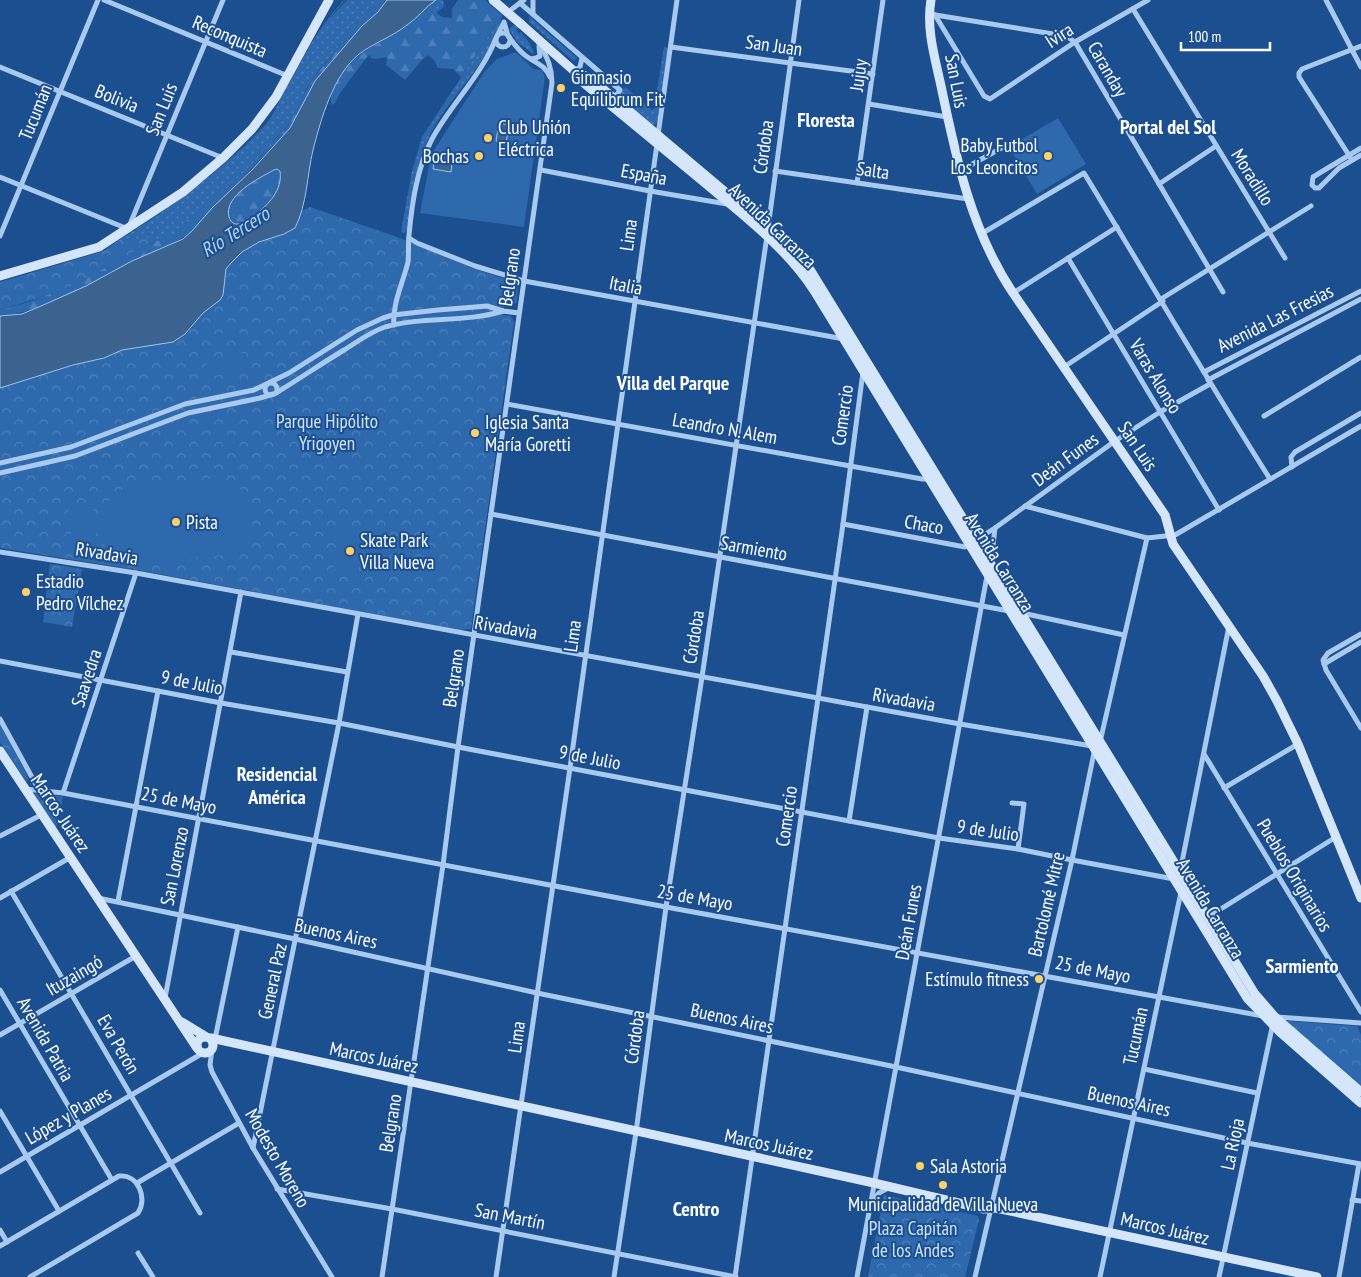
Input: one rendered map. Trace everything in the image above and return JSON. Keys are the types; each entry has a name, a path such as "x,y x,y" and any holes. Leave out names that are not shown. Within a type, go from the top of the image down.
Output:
{"main road":[{"path":"0,276 90,250 111,241 183,192 252,130 276,97 329,0"},
{"path":"310,36 337,0"},
{"name":"Avenida Carranza","path":"493,0 574,70 585,84 743,206 768,232 804,275 863,371 933,478 973,543 988,573 1016,612 1177,876 1207,918 1254,994 1274,1021 1361,1103"},
{"name":"San Luis","path":"930,0 947,117 960,172 981,234 992,258 1013,293 1165,516 1173,544 1264,676 1298,744 1361,898"},
{"name":"Avenida Carranza","path":"574,70 590,78 730,204 793,250 811,271 865,359 933,478"},
{"name":"Avenida Carranza","path":"973,543 991,563 1016,612"},
{"name":"Marcos Juárez","path":"0,751 200,1050"},
{"name":"Avenida Carranza","path":"1177,876 1181,889 1247,998 1263,1016 1274,1021 1361,1092"},
{"name":"Marcos Juárez","path":"179,1019 211,1041 272,1052 752,1156 984,1209 996,1208 1109,1231 1223,1258 1317,1277"},
{"path":"201,1037 211,1041 208,1053 200,1050 197,1041 201,1037"}],"street":[{"name":"Tucumán","path":"0,236 98,0"},
{"name":"Reconquista","path":"104,0 288,76"},
{"name":"San Luis","path":"128,229 223,0"},
{"path":"533,0 533,15"},
{"name":"Lima","path":"496,1277 570,768 584,656 677,0"},
{"name":"Córdoba","path":"614,1277 653,1016 666,907 755,324 799,0"},
{"name":"Jujuy","path":"857,183 883,0"},
{"name":"Ivira","path":"932,15 984,96 992,98 1075,42 1148,0"},
{"path":"1326,0 1361,67"},
{"path":"512,9 522,1 533,15 620,90 614,99"},
{"name":"Moradillo","path":"1132,9 1285,258"},
{"name":"Caranday","path":"932,15 1066,36 1075,42 1223,292"},
{"path":"394,325 393,315 408,260 409,238 420,174 432,139 490,53 505,20 509,43 490,53"},
{"path":"496,37 502,33 509,36 518,49 544,66 552,83"},
{"name":"Belgrano","path":"382,1277 443,865 552,83 550,68 544,51 534,35"},
{"path":"496,37 497,44 518,49"},
{"path":"530,58 540,56 538,44"},
{"name":"San Juan","path":"671,46 873,74"},
{"path":"1352,160 1299,77 1299,73 1302,69 1361,46"},
{"path":"574,70 576,64 582,58"},
{"name":"Bolivia","path":"0,67 223,158"},
{"path":"869,104 947,117"},
{"path":"960,172 1005,146"},
{"path":"1158,184 1216,146"},
{"path":"1361,148 1313,177 1311,182 1313,187 1319,188 1339,168 1361,155"},
{"name":"España","path":"541,170 700,200 743,206"},
{"name":"Salta","path":"775,171 968,198"},
{"path":"981,234 1084,173 1162,300 1209,382 1270,479"},
{"path":"0,177 128,229"},
{"path":"700,200 706,198 709,194 708,187 704,182"},
{"path":"1064,367 1209,269 1311,206"},
{"path":"1013,293 1117,227"},
{"name":"Italia","path":"409,238 474,266 524,281 844,340"},
{"name":"Varas Alonso","path":"1068,258 1219,510"},
{"name":"Avenida Las Fresias","path":"1204,372 1361,291"},
{"name":"Avenida Las Fresias","path":"1209,382 1361,299"},
{"path":"0,463 71,448 185,404 247,392 289,373 372,322 393,315 487,306 519,313"},
{"path":"0,473 75,456 188,412 260,398 274,393 362,338 383,328 439,319 489,316 503,311"},
{"path":"1264,416 1361,357"},
{"name":"Comercio","path":"735,1277 865,359"},
{"name":"Deán Funes","path":"995,528 1115,441 1209,382"},
{"path":"270,383 276,385 274,393"},
{"path":"270,383 266,385 266,391 274,393"},
{"name":"Leandro N. Alem","path":"506,404 922,479 933,478"},
{"path":"1292,467 1291,457 1295,452 1361,413"},
{"path":"1025,506 1147,538 1170,536 1181,532 1361,426"},
{"path":"88,441 92,450"},
{"name":"Sarmiento","path":"491,514 1124,634"},
{"name":"Chaco","path":"843,524 965,547 973,543"},
{"path":"973,543 995,528"},
{"path":"991,563 995,528"},
{"name":"Bartolomé Mitre","path":"975,1277 1147,538"},
{"name":"Rivadavia","path":"0,552 136,573 960,724 1098,744"},
{"name":"Saavedra","path":"63,793 136,573"},
{"name":"Deán Funes","path":"857,1277 988,573"},
{"name":"San Lorenzo","path":"165,998 241,592"},
{"name":"General Paz","path":"253,1148 339,723 358,614"},
{"path":"1177,876 1204,754 1229,625"},
{"path":"1361,634 1324,656 1324,664 1361,728"},
{"path":"1324,664 1361,642"},
{"path":"231,652 347,672"},
{"name":"9 de Julio","path":"0,661 221,703 339,723 939,838 1018,849 1072,860 1177,876"},
{"path":"118,901 158,691"},
{"path":"849,821 867,707"},
{"path":"0,719 39,790"},
{"path":"1224,788 1298,744"},
{"name":"Pueblos Originarios","path":"1204,754 1361,1012"},
{"name":"25 de Mayo","path":"25,789 63,793 666,907 1263,1016"},
{"path":"1012,803 1024,804 1018,849"},
{"path":"0,836 42,814"},
{"path":"1207,918 1336,837"},
{"path":"0,898 71,857"},
{"name":"Tucumán","path":"1100,1277 1181,889"},
{"name":"Eva Perón","path":"11,892 200,1213"},
{"name":"Buenos Aires","path":"98,898 1247,1143 1360,1164"},
{"name":"Modesto Moreno","path":"238,927 211,1041 210,1065 253,1148 329,1276"},
{"name":"Ituzaingó","path":"0,1036 136,956"},
{"name":"Avenida Patria","path":"0,990 112,1180"},
{"path":"1274,1021 1361,1023"},
{"name":"La Rioja","path":"1219,1277 1274,1021"},
{"name":"López y Planes","path":"0,1172 131,1095 200,1050"},
{"path":"1144,1069 1257,1093"},
{"path":"0,1111 59,1212"},
{"path":"137,1183 239,1123"},
{"path":"1339,1277 1360,1164"},
{"path":"0,1246 119,1176 127,1176 137,1183 143,1198 143,1203 138,1213 30,1277"},
{"path":"871,1203 882,1190 894,1188"},
{"name":"San Martín","path":"278,1189 617,1252 735,1277"},
{"path":"1352,1200 1361,1201"},
{"path":"0,1230 7,1242"},
{"path":"138,1253 153,1277"}],"green space":[{"path":"344,0 327,21 347,0 387,0 350,27 347,37 319,70 306,89 289,124 218,197 184,223 170,237 159,240 150,238 124,240 122,238 179,200 215,172 268,122 311,44 326,21"},
{"path":"436,0 443,0 444,7 435,13 431,3"},
{"path":"458,0 485,0 502,15 461,77 453,69 438,68 434,60 428,55 405,80 386,65 387,57 376,59 371,58 370,55 332,105 331,98 335,86 341,75 356,58 405,27 431,3 438,15 452,18 452,9"},
{"path":"383,1 384,3 378,12 362,26 315,81 290,128 192,231 171,244 134,260 52,302 35,309 0,316 0,310 29,302 74,284 133,251 175,233 184,223 228,188 285,129 315,76 347,37 350,27 370,9"},
{"path":"502,15 498,31 490,47 446,109 428,139 417,172 407,230 405,233 401,232 412,171 422,137"},
{"path":"529,16 577,58 574,61 570,58 529,22"},
{"path":"514,25 518,28 516,29 519,34 521,32 528,41 534,52 532,53 517,42 509,29"},
{"path":"664,47 668,48 657,123 653,126 620,95 625,87 652,110 654,109"},
{"name":"Club Unión Eléctrica","path":"517,53 533,69 542,70 545,77 524,227 420,213 430,161 434,150 485,71 497,59"},
{"name":"Baby Futbol Los Leoncitos","path":"1058,118 1086,164 1037,194 1009,147"},
{"path":"277,169 280,171 279,184 270,202 247,222 240,224 232,222 229,218 228,210 231,202 244,188"},
{"name":"Parque Hipólito Yrigoyen","path":"310,207 400,238 472,268 518,283 517,302 512,306 504,307 503,315 511,316 514,322 471,629 460,630 137,570 0,548 0,388 73,365 104,358 122,350 173,342 190,329 203,313 223,295 225,271 231,261 253,245 292,229 298,222 301,211"},
{"path":"150,237 154,240 159,240 140,248 76,283 44,296 0,310 0,282 94,254 105,250 122,238 124,240"},
{"path":"244,353 247,370 208,377 205,360"},
{"name":"Pista","path":"212,479 228,482 240,489 249,500 253,512 252,525 247,537 238,547 223,555 137,562 128,561 115,555 106,546 101,535 100,523 103,511 109,500 119,492 132,486"},
{"path":"93,505 97,546 73,549 68,508"},
{"path":"340,527 365,531 358,573 333,569"},
{"path":"50,564 82,569 72,627 43,622"},
{"path":"0,724 28,777 27,782 0,743"},
{"path":"38,792 63,797 56,828 36,797 35,794"},
{"path":"1285,1022 1357,1026 1361,1035 1361,1087"},
{"name":"Plaza Capitán de los Andes","path":"884,1195 978,1216 979,1220 965,1277 868,1277"}],"water":[{"name":"Río Tercero","path":"387,0 436,0 401,29 358,55 342,74 329,99 320,125 313,150 302,210 295,228 284,234 259,242 242,252 226,269 223,295 220,300 203,313 185,334 173,342 122,350 104,358 73,365 0,388 0,316 22,314 86,286 132,261 183,239 252,170 290,128 315,81 362,26 378,12","holes":["277,169 280,171 279,184 277,191 269,202 246,222 239,224 232,222 229,217 231,202 252,183"]},
{"path":"499,123 509,125 506,143 496,141"},
{"path":"434,161 452,163 451,172 433,169"}],"place":[{"name":"Gimnasio Equilibrum Fit","path":"561,88"},
{"name":"Club Unión Eléctrica","path":"488,138"},
{"name":"Bochas","path":"479,156"},
{"name":"Baby Futbol Los Leoncitos","path":"1048,156"},
{"name":"Iglesia Santa María Goretti","path":"475,433"},
{"name":"Pista","path":"176,522"},
{"name":"Skate Park Villa Nueva","path":"350,551"},
{"name":"Estadio Pedro Vílchez","path":"26,592"},
{"name":"Estímulo fitness","path":"1039,979"},
{"name":"Sala Astoria","path":"920,1166"},
{"name":"Municipalidad de Villa Nueva","path":"943,1185"}],"district":[{"name":"Floresta","path":"826,120"},
{"name":"Portal del Sol","path":"1168,127"},
{"name":"Villa del Parque","path":"673,383"},
{"name":"Residencial América","path":"277,786"},
{"name":"Sarmiento","path":"1302,966"},
{"name":"Centro","path":"696,1209"}]}
